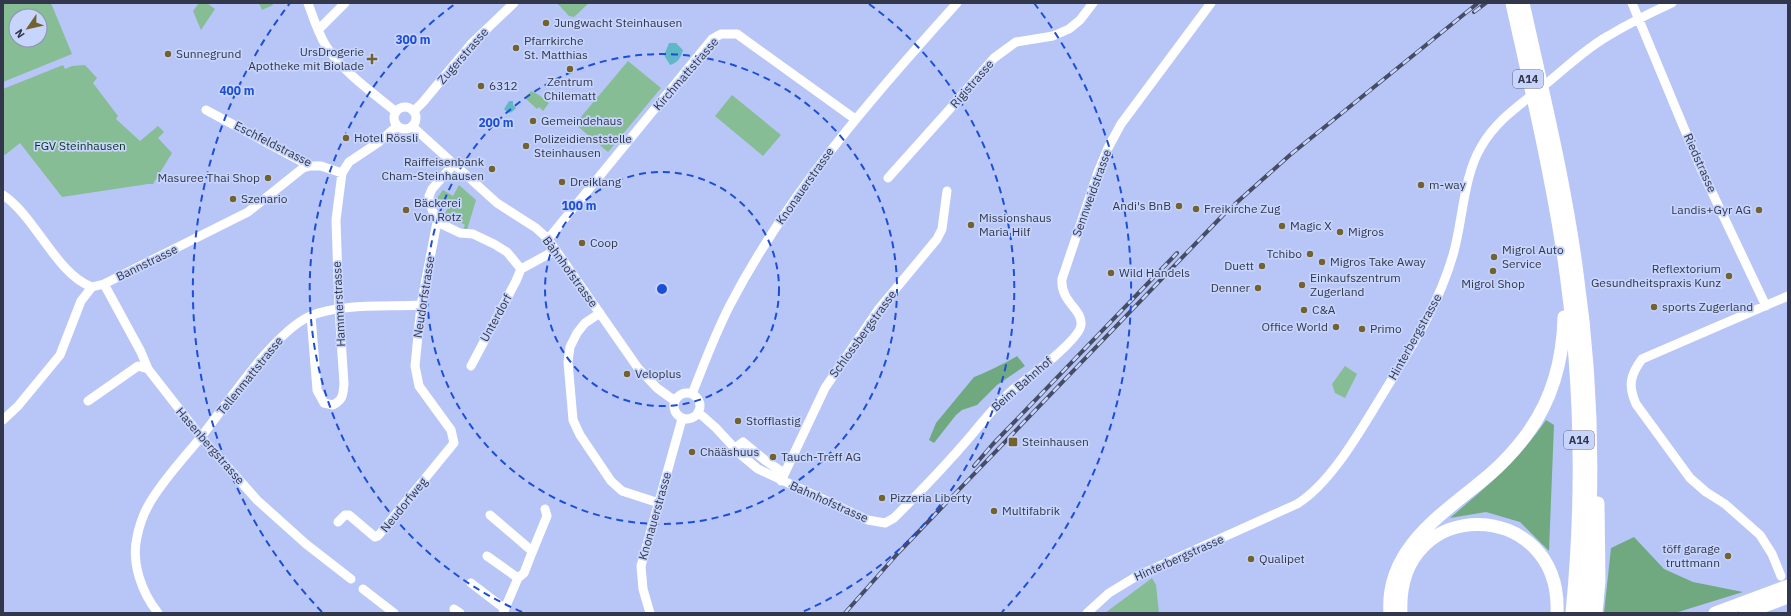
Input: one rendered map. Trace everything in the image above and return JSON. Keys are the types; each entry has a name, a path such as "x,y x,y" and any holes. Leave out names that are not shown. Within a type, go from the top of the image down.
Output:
{"highway":[{"name":"A14","path":"1512,3 1550,181 1565,268 1575,357 1579,441 1578,529 1572,613"},
{"name":"A14","path":"1523,3 1573,242 1585,340 1589,404 1590,479 1588,550 1583,613"},
{"path":"1390,613 1393,580 1401,560 1411,544 1432,522 1505,460 1527,435 1546,403 1557,376 1562,346 1565,268"},
{"path":"1585,340 1592,383 1596,446 1599,552 1596,613"},
{"path":"1401,613 1401,588 1405,574 1418,552 1433,538 1445,531 1462,525 1481,523 1494,525 1512,531 1535,549 1544,560 1552,580 1557,613"},
{"path":"1715,613 1749,609 1785,581"},
{"path":"1727,613 1749,609 1788,597"}],"street":[{"path":"308,3 318,30 326,45 348,71 396,112"},
{"path":"318,30 345,3"},
{"name":"Zugerstrasse","path":"414,111 472,43 514,3"},
{"name":"Knonauerstrasse","path":"692,394 712,342 751,267 806,182 855,120 957,3"},
{"name":"Rigistrasse","path":"888,178 948,112 994,58 1016,42 1053,36 1069,29 1080,20 1093,3"},
{"name":"Sennweidstrasse","path":"1077,312 1064,295 1062,279 1098,172 1108,148 1121,124 1211,3"},
{"name":"Riedstrasse","path":"1632,3 1701,170 1766,306"},
{"name":"Hinterbergstrasse","path":"1087,613 1109,593 1137,576 1297,504 1305,499 1320,484 1358,434 1424,326 1437,301 1453,254 1469,180 1478,152 1500,121 1607,36 1672,3"},
{"name":"Kirchmattstrasse","path":"548,239 712,39 721,34 737,34 855,120"},
{"path":"406,107 414,111 417,120 413,127 406,130 397,126 394,121 396,112 406,107"},
{"name":"Eschfeldstrasse","path":"206,110 310,166 321,166 342,174"},
{"name":"Hammerstrasse","path":"311,316 317,390 324,403 333,405 340,401 344,390 338,308 336,220 342,174 348,162 379,142 397,126"},
{"name":"Bahnhofstrasse","path":"413,127 496,203 536,228 548,239 638,368 657,388 675,401"},
{"path":"454,164 432,189 429,196 430,204 437,222 460,234 473,234 489,241 507,252 521,270 556,250"},
{"name":"Bannstrasse","path":"92,287 104,284 248,212 303,168 310,166"},
{"name":"Schlossbergstrasse","path":"782,477 826,385 878,310 937,239 942,229 947,191"},
{"path":"3,195 20,211 75,278 92,287 81,301 60,355 18,406 3,420"},
{"name":"Neudorfstrasse","path":"437,222 421,305 415,366 419,386 451,430"},
{"name":"Unterdorf","path":"471,366 521,270"},
{"name":"Hasenbergstrasse","path":"104,284 142,352 148,369 201,437 257,500 306,544 351,579"},
{"path":"1785,581 1772,554 1760,534 1725,504 1706,492 1690,478 1636,404 1631,394 1630,381 1633,372 1642,360 1788,296"},
{"name":"Tellenmattstrasse","path":"158,613 151,604 139,576 134,557 137,537 143,516 149,505 201,437 282,336 296,324 311,316 338,308 421,305"},
{"name":"Beim Bahnhof","path":"954,454 1002,400 1034,375 1076,334 1081,325 1077,312"},
{"path":"600,313 585,324 577,333 570,347 568,362 573,420 580,435 611,481 622,491 659,503"},
{"path":"88,401 138,366 148,369"},
{"path":"682,394 692,394 699,403 698,412 693,418 682,419 675,412 675,401 682,394"},
{"name":"Bahnhofstrasse","path":"698,412 751,464 782,477 868,520 885,523 894,518 954,454"},
{"name":"Knonauerstrasse","path":"650,613 643,590 641,566 682,419"},
{"name":"Neudorfweg","path":"338,522 345,515 349,515 375,537 378,536 451,448 454,443 451,430"},
{"path":"471,583 504,611 518,578 524,573 547,516 545,509"},
{"path":"490,515 532,551"},
{"path":"487,556 518,578"},
{"path":"363,589 394,613"}],"green space":[{"path":"3,3 51,3 72,54 3,82"},
{"path":"199,3 207,3 215,9 201,30 193,11"},
{"path":"259,3 272,3 273,5 262,10"},
{"path":"557,3 589,3 574,17 569,16"},
{"path":"628,61 661,88 608,152 575,124"},
{"name":"FGV Steinhausen","path":"63,65 65,69 72,66 85,65 97,78 93,83 118,116 116,119 140,141 158,126 164,132 158,138 172,153 153,184 62,197 20,143 5,155 3,152 3,89"},
{"path":"531,91 549,103 543,111 539,107 537,109 525,98"},
{"path":"732,95 781,135 763,156 715,116"},
{"path":"459,185 476,200 467,230 462,231 465,225 451,217 448,221 443,217 448,208 440,203 437,207 435,201 443,190 453,196"},
{"path":"1345,366 1357,374 1345,398 1335,393 1332,384"},
{"path":"1152,578 1156,585 1159,613 1105,613"}],"shaded area":[{"path":"669,43 676,43 683,50 679,59 670,65 664,55"},
{"path":"509,101 513,101 513,105 516,108 512,112 508,113 504,109"},
{"path":"1017,356 1025,366 997,385 977,405 962,410 956,415 934,443 929,440 936,423 974,377"},
{"path":"1546,420 1554,425 1549,551 1520,522 1486,512 1450,518 1489,484 1525,448"},
{"path":"1634,537 1664,569 1693,582 1743,592 1675,613 1604,613 1611,548"}],"railway":[{"path":"845,613 899,552 1226,212 1290,155 1478,3"},
{"path":"1474,12 1486,3"},
{"path":"974,466 993,444 1177,253"}],"place":[{"name":"Jungwacht Steinhausen","path":"546,23"},
{"name":"Pfarrkirche St. Matthias","path":"516,48"},
{"name":"Sunnegrund","path":"168,54"},
{"name":"UrsDrogerie Apotheke mit Biolade","path":"372,59"},
{"name":"Zentrum Chilematt","path":"570,69"},
{"name":"6312","path":"481,86"},
{"name":"Gemeindehaus","path":"533,121"},
{"name":"Hotel Rössli","path":"346,138"},
{"name":"Polizeidienststelle Steinhausen","path":"526,146"},
{"name":"Raiffeisenbank Cham-Steinhausen","path":"492,169"},
{"name":"Masuree Thai Shop","path":"268,178"},
{"name":"Dreiklang","path":"562,182"},
{"name":"m-way","path":"1421,185"},
{"name":"Szenario","path":"233,199"},
{"name":"Andi's BnB","path":"1179,206"},
{"name":"Freikirche Zug","path":"1196,209"},
{"name":"Bäckerei Von Rotz","path":"406,210"},
{"name":"Landis+Gyr AG","path":"1759,210"},
{"name":"Missionshaus Maria Hilf","path":"971,225"},
{"name":"Magic X","path":"1282,226"},
{"name":"Migros","path":"1340,232"},
{"name":"Coop","path":"582,243"},
{"name":"Tchibo","path":"1310,254"},
{"name":"Migrol Auto Service","path":"1494,257"},
{"name":"Migros Take Away","path":"1322,262"},
{"name":"Duett","path":"1262,266"},
{"name":"Migrol Shop","path":"1493,271"},
{"name":"Wild Handels","path":"1111,273"},
{"name":"Reflextorium Gesundheitspraxis Kunz","path":"1729,276"},
{"name":"Einkaufszentrum Zugerland","path":"1302,285"},
{"name":"Denner","path":"1258,288"},
{"name":"sports Zugerland","path":"1654,307"},
{"name":"C&A","path":"1304,310"},
{"name":"Office World","path":"1336,327"},
{"name":"Primo","path":"1362,329"},
{"name":"Veloplus","path":"627,374"},
{"name":"Stofflastig","path":"738,421"},
{"name":"Steinhausen","path":"1013,442"},
{"name":"Chääshuus","path":"692,452"},
{"name":"Tauch-Treff AG","path":"773,457"},
{"name":"Pizzeria Liberty","path":"882,498"},
{"name":"Multifabrik","path":"994,511"},
{"name":"töff garage truttmann","path":"1728,556"},
{"name":"Qualipet","path":"1251,559"}]}
